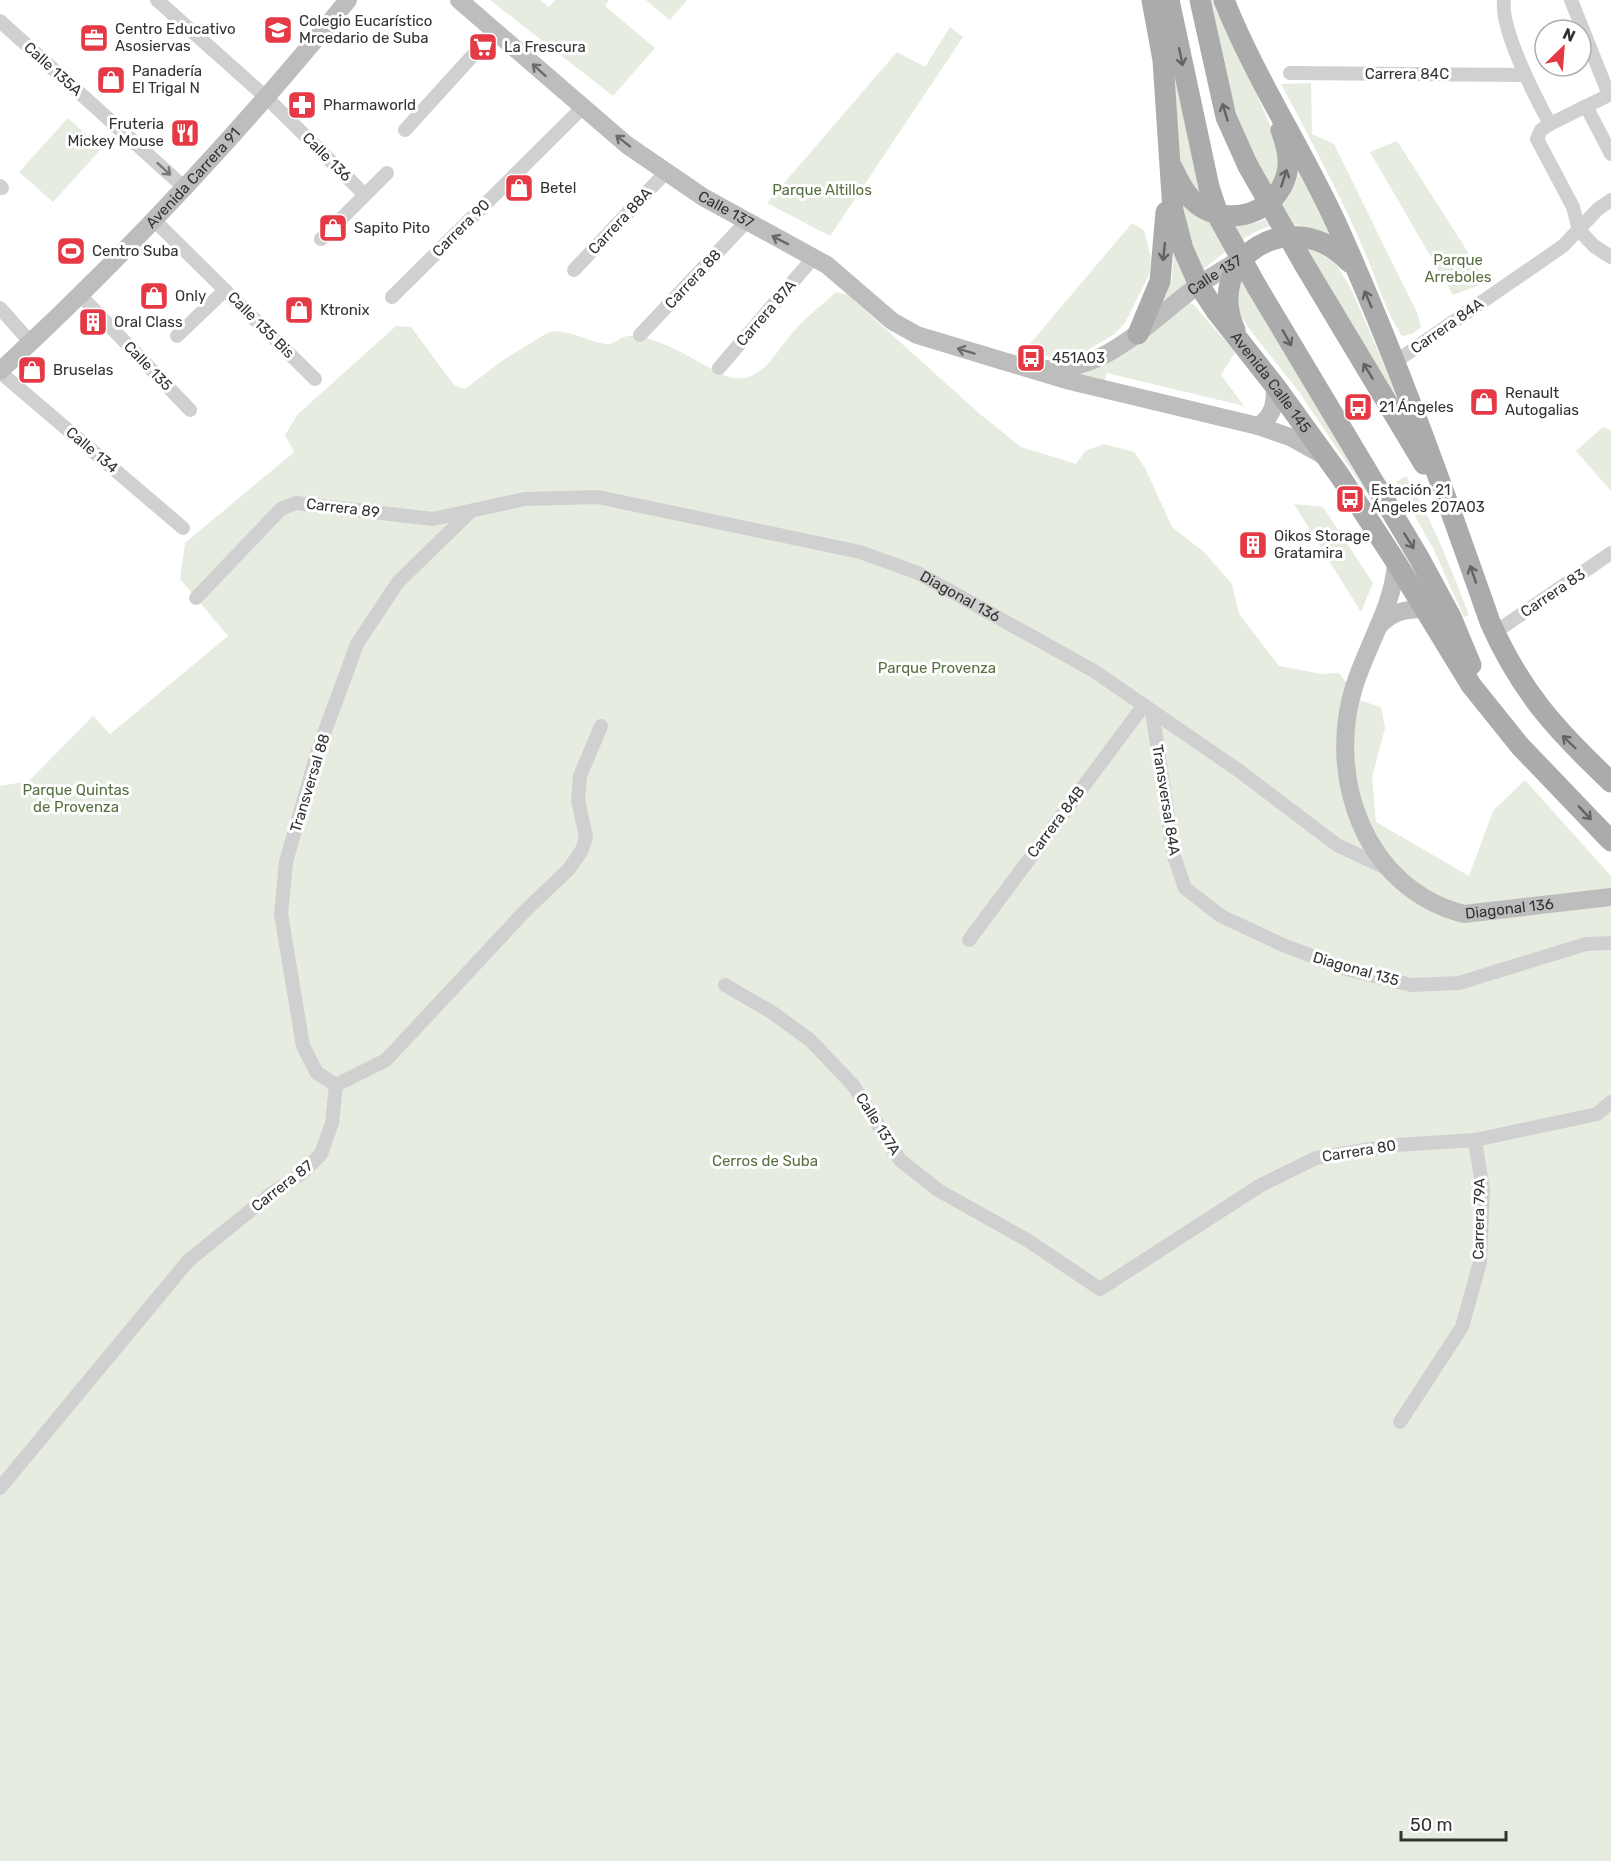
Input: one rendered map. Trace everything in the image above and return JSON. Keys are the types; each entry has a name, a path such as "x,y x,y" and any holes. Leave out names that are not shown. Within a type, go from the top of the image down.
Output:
{"main road":[{"name":"Avenida Calle 145","path":"1152,0 1163,60 1168,165 1175,221 1183,249 1199,285 1228,328 1255,360 1328,458 1396,562 1471,685 1502,724 1611,841"},
{"name":"Avenida Calle 145","path":"1169,0 1209,187 1220,220 1257,287 1418,556 1451,617 1473,670 1502,724"},
{"path":"1200,0 1226,117 1248,166 1450,512"},
{"path":"1224,0 1265,88 1316,179 1395,362 1494,633 1514,673 1537,705 1563,736 1611,782"},
{"path":"1168,165 1179,182 1202,207 1227,217 1248,214 1264,207 1280,191 1288,163 1278,118 1265,88"},
{"path":"1138,334 1160,281 1166,231 1168,165"},
{"path":"1255,360 1238,337 1231,320 1228,301 1231,282 1249,254 1277,237 1309,236 1338,250 1358,276"}],"street":[{"name":"Calle 136","path":"157,0 268,99 364,194"},
{"name":"Avenida Carrera 91","path":"0,371 81,296 186,189 268,99 348,0"},
{"name":"Calle 137","path":"459,0 582,108 666,172 746,222 814,257 839,273 892,321 917,335 1022,367 1258,426 1290,437 1328,458"},
{"path":"1518,0 1503,2 1524,75 1550,124"},
{"path":"1571,0 1610,95 1550,124 1541,130 1537,140 1574,207 1579,230 1594,246 1611,257"},
{"name":"Calle 135A","path":"0,21 186,189"},
{"path":"405,130 495,31"},
{"name":"Carrera 84C","path":"1290,73 1524,75"},
{"path":"1586,106 1611,154"},
{"name":"Carrera 90","path":"392,297 582,108"},
{"name":"Carrera 88A","path":"574,270 666,172"},
{"path":"321,239 387,173"},
{"name":"Carrera 84A","path":"1395,362 1563,246 1598,209 1611,200"},
{"name":"Calle 135 Bis","path":"155,221 315,379"},
{"name":"Carrera 88","path":"640,335 746,222"},
{"name":"Calle 137","path":"1022,367 1059,370 1117,349 1199,285 1249,254"},
{"name":"Carrera 87A","path":"719,368 814,257"},
{"path":"177,336 225,290"},
{"name":"Calle 135","path":"81,296 190,410"},
{"path":"0,308 30,343"},
{"name":"Calle 134","path":"0,371 183,528"},
{"path":"1258,426 1266,421 1274,408 1275,386"},
{"name":"Diagonal 136","path":"470,512 525,499 598,497 860,552 918,573 1094,671 1238,771 1337,845 1388,869"},
{"name":"Carrera 89","path":"196,598 281,509 296,503 433,519 470,512"},
{"name":"Transversal 88","path":"336,1085 317,1073 303,1046 281,914 286,862 318,750 357,644 398,582 470,512"},
{"name":"Carrera 83","path":"1494,633 1611,553"},
{"name":"Diagonal 136","path":"1396,562 1392,585 1354,688 1345,741 1352,795 1365,834 1388,869 1415,894 1446,909 1464,914 1611,897"},
{"path":"1377,628 1392,614 1402,610 1424,609"},
{"name":"Transversal 84A","path":"1148,708 1174,856 1185,888"},
{"name":"Carrera 84B","path":"969,940 1148,708"},
{"path":"336,1085 386,1060 526,910 569,869 582,850 586,837 578,800 580,776 601,726"},
{"name":"Diagonal 135","path":"1185,888 1221,916 1283,945 1346,969 1411,985 1459,983 1586,944 1611,943"},
{"name":"Calle 137A","path":"725,985 773,1012 810,1040 853,1085 900,1160 938,1190 1027,1240 1100,1289"},
{"name":"Carrera 87","path":"0,1488 188,1261 272,1193 301,1174 321,1154 332,1123 336,1085"},
{"name":"Carrera 80","path":"1100,1289 1261,1185 1316,1158 1396,1145 1475,1140 1597,1114 1611,1102"},
{"name":"Carrera 79A","path":"1400,1422 1462,1327 1480,1262 1483,1190 1475,1140"}],"green space":[{"path":"490,0 540,0 549,7 555,0 609,0 605,6 655,48 613,96"},
{"path":"646,0 687,0 670,20"},
{"path":"1207,0 1217,0 1275,137 1278,163 1272,188 1243,140"},
{"name":"Parque Altillos","path":"950,27 963,37 830,236 767,203 897,52 925,67"},
{"path":"1173,55 1204,199 1184,175 1179,153"},
{"path":"1311,83 1312,134 1334,144 1418,315 1421,327 1412,334 1402,336 1391,317 1347,213 1281,84"},
{"path":"68,118 102,148 53,202 19,172"},
{"name":"Parque Arreboles","path":"1397,141 1487,282 1453,295 1370,152"},
{"path":"1300,167 1337,243 1302,227 1290,224 1277,225 1253,233 1201,271 1179,203 1218,221 1236,224 1253,223 1268,217 1281,206 1292,190"},
{"path":"1132,223 1144,230 1151,258 1149,275 1125,323 1113,335 1084,352 1055,358 1024,351"},
{"path":"1302,243 1336,263 1352,291 1410,424"},
{"path":"1174,249 1188,283 1162,302 1172,279"},
{"path":"1241,275 1412,560 1299,392 1239,313 1237,294"},
{"name":"Cerros de Suba","path":"836,292 848,295 981,415 1021,447 1076,464 1085,451 1104,444 1134,452 1145,468 1172,527 1204,552 1232,584 1239,614 1279,666 1322,674 1339,673 1359,700 1381,707 1385,728 1372,778 1376,822 1469,876 1493,811 1525,780 1611,876 1611,1861 0,1861 0,786 29,781 93,716 110,734 228,636 180,579 185,543 294,452 285,435 298,414 396,326 411,327 454,385 465,389 503,360 549,332 571,334 606,344 627,336 644,337 674,349 725,376 746,378 759,372 801,324"},
{"path":"1188,303 1193,304 1235,352 1221,375 1244,406 1107,373 1104,383 1072,378 1104,363 1133,345"},
{"path":"1603,427 1611,431 1611,491 1576,451"},
{"path":"1406,476 1433,527 1469,615 1464,617 1434,550 1396,482"},
{"path":"1294,504 1323,507 1373,583 1361,612"}],"place":[{"name":"Colegio Eucarístico Mrcedario de Suba","path":"278,30"},
{"name":"Centro Educativo Asosiervas","path":"94,38"},
{"name":"La Frescura","path":"483,47"},
{"name":"Panadería El Trigal N","path":"111,80"},
{"name":"Pharmaworld","path":"302,105"},
{"name":"Fruteria Mickey Mouse","path":"185,133"},
{"name":"Betel","path":"519,188"},
{"name":"Sapito Pito","path":"333,228"},
{"name":"Centro Suba","path":"71,251"},
{"name":"Only","path":"154,296"},
{"name":"Ktronix","path":"299,310"},
{"name":"Oral Class","path":"93,322"},
{"name":"451A03","path":"1031,358"},
{"name":"Bruselas","path":"32,370"},
{"name":"Renault Autogalias","path":"1484,402"},
{"name":"21 Ángeles","path":"1358,407"},
{"name":"Estación 21 Ángeles 207A03","path":"1350,499"},
{"name":"Oikos Storage Gratamira","path":"1253,545"}],"park label":[{"name":"Parque Provenza","path":"937,668"},
{"name":"Parque Quintas de Provenza","path":"76,798"}]}
